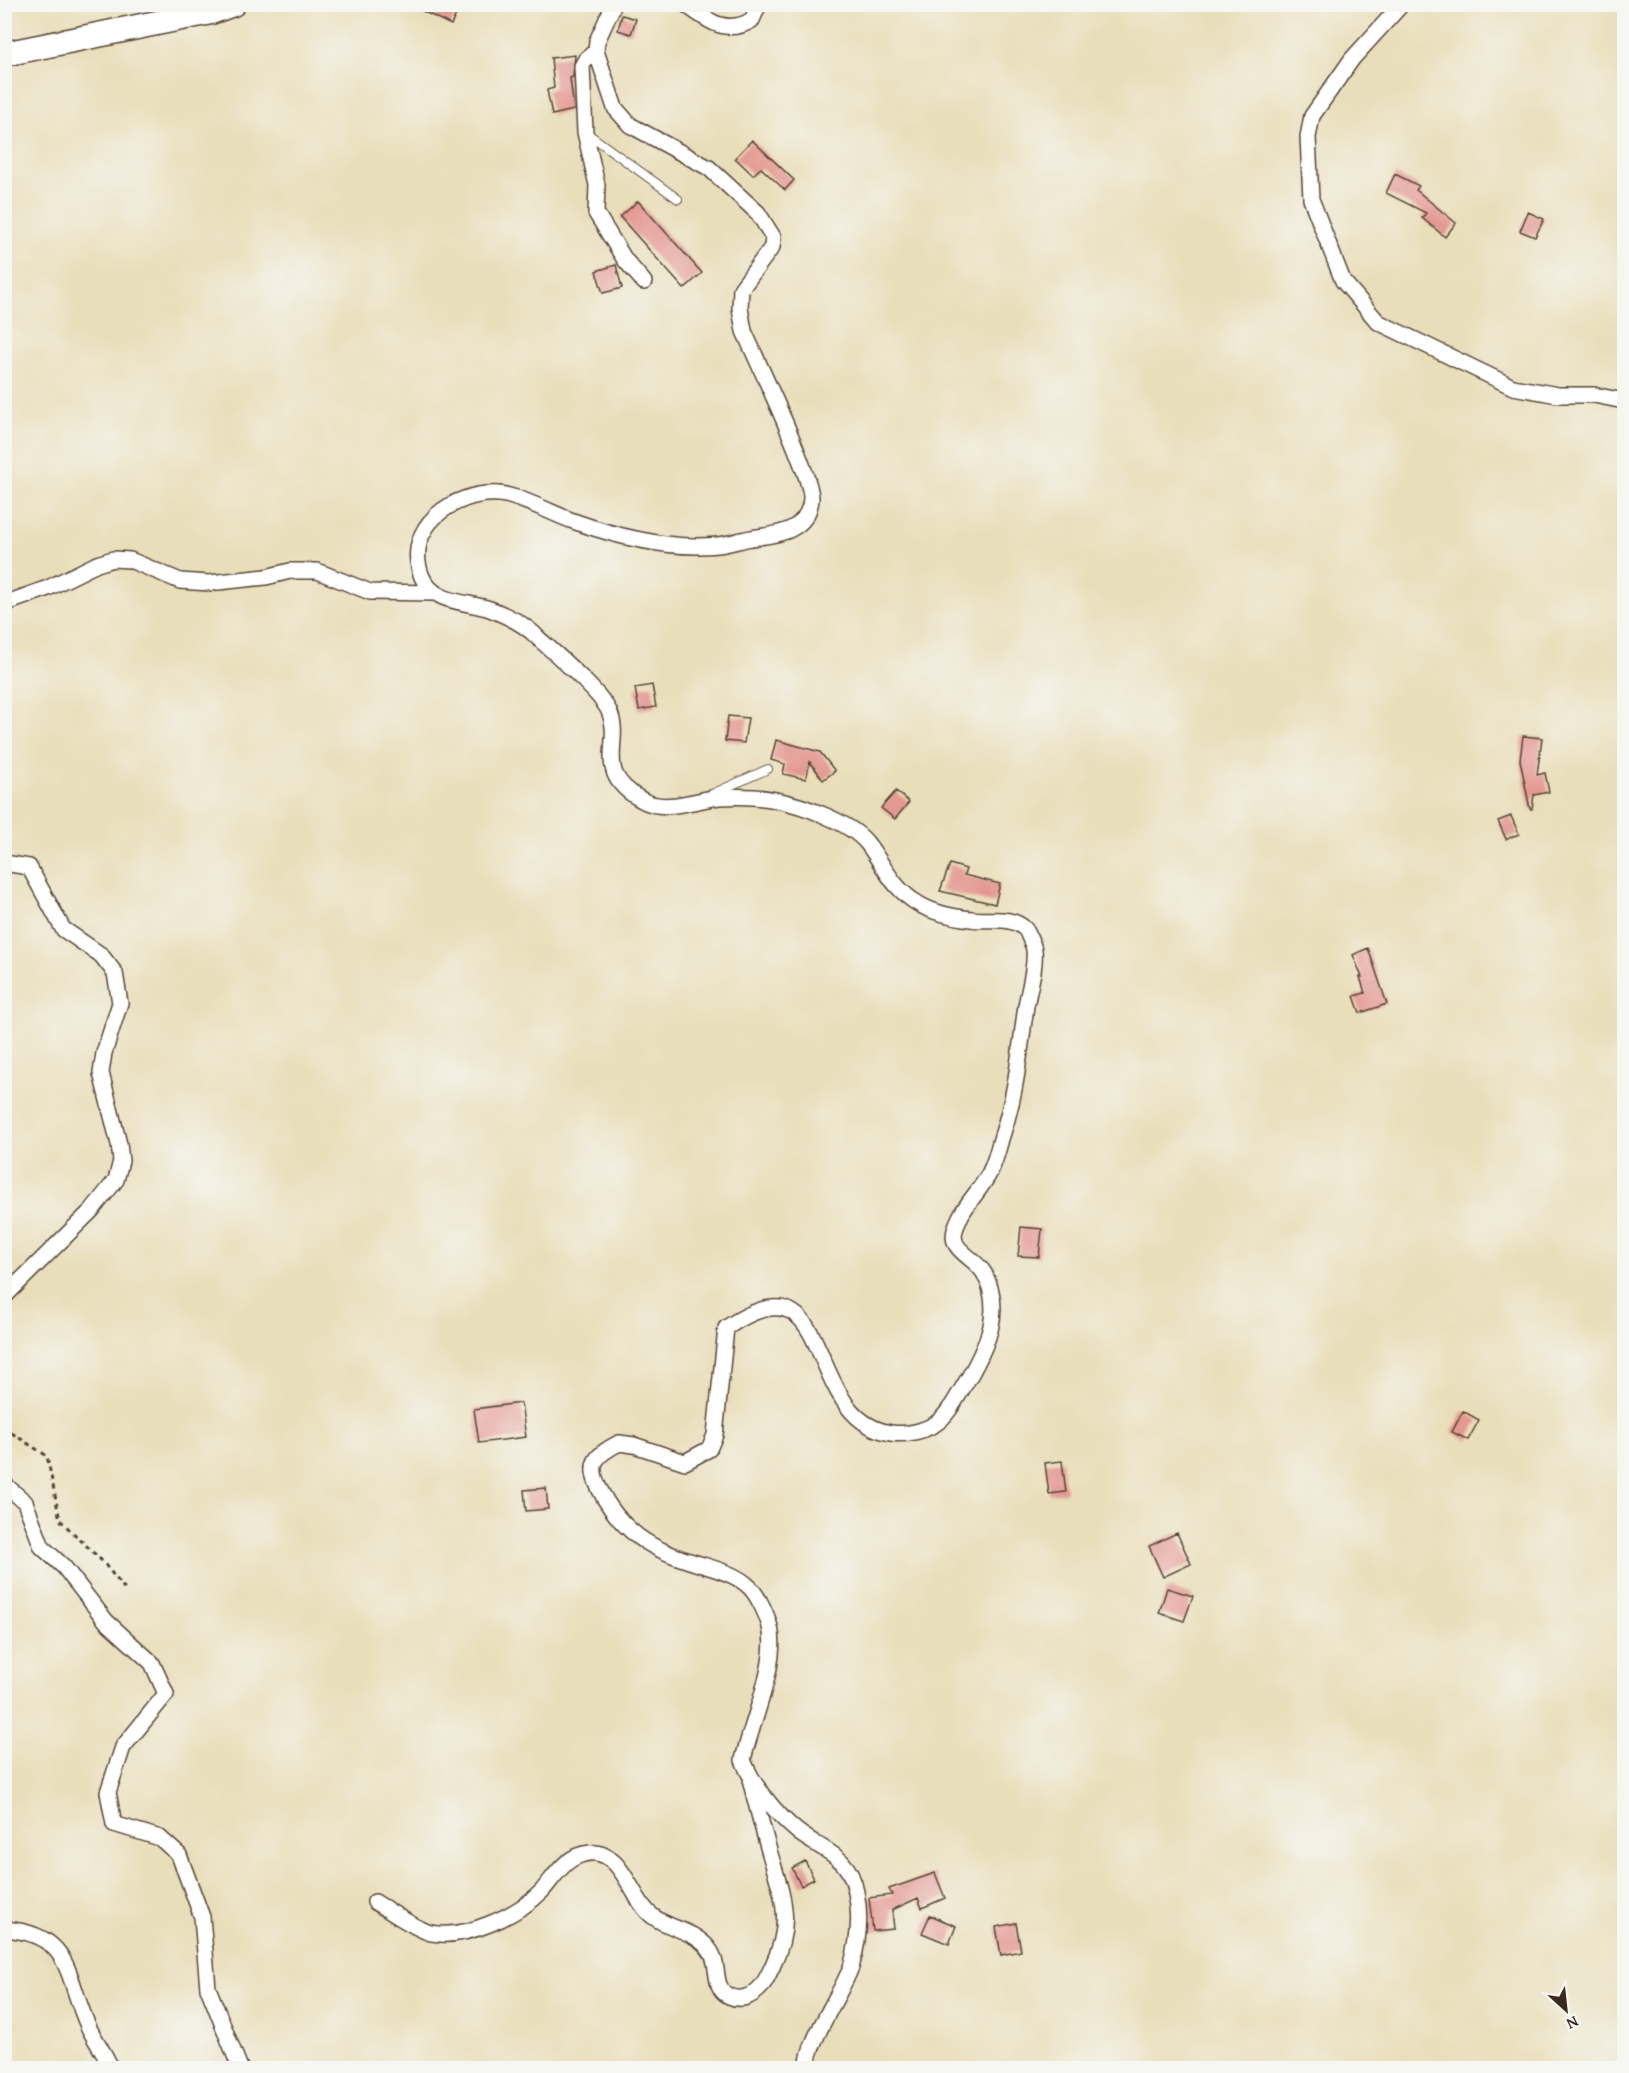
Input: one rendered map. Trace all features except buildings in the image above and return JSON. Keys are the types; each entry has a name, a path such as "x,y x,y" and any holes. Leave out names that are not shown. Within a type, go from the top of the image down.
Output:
{"main road":[{"path":"4,54 211,12 233,4"}],"street":[{"path":"375,1902 430,1933 470,1931 522,1909 565,1863 580,1855 604,1854 616,1863 638,1901 649,1914 686,1931 704,1943 716,1964 719,1987 728,1996 739,1999 752,1996 763,1986 780,1952 786,1918 784,1896 743,1760 773,1653 770,1627 760,1604 747,1584 720,1570 670,1555 630,1533 607,1504 593,1475 592,1467 596,1459 619,1443 633,1445 686,1462 709,1449 715,1435 726,1328 749,1312 771,1305 795,1311 808,1326 842,1400 861,1421 883,1432 906,1434 938,1422 986,1348 994,1313 990,1290 982,1268 955,1245 952,1237 965,1207 991,1171 1010,1113 1020,1068 1034,949 1024,928 1009,921 973,920 923,907 898,890 859,834 840,823 776,800 748,796 657,806 639,799 613,769 610,755 613,724 606,704 529,628 484,607 443,599 426,586 418,567 418,541 428,522 447,506 469,499 500,494 577,523 632,539 716,545 781,535 798,525 811,501 812,495 802,467 744,331 740,308 741,289 772,247 770,230 758,213 709,168 630,125 611,100 596,51 597,40 614,4"},
{"path":"685,4 714,25 731,28 752,20 759,4"},
{"path":"1402,4 1352,59 1312,116 1308,137 1311,199 1343,281 1378,322 1513,387 1558,395 1594,395 1624,401"},
{"path":"596,51 585,59 582,66 585,132 597,184 596,213 625,260 644,282"},
{"path":"4,604 48,588 97,564 112,560 130,560 180,581 209,583 266,577 290,571 318,571 370,592 435,592"},
{"path":"4,863 29,867 63,929 101,955 115,973 120,1003 104,1053 101,1073 119,1144 121,1161 116,1180 92,1210 4,1297"},
{"path":"4,1484 25,1502 42,1547 64,1567 106,1622 152,1663 165,1694 123,1747 108,1792 114,1824 160,1838 179,1855 202,1917 208,1988 240,2068"},
{"path":"748,1775 797,1831 838,1856 848,1869 856,1891 858,1929 852,1965 838,1999 810,2050 807,2064 809,2068"},
{"path":"4,1929 41,1935 55,1947 67,1970 89,2028 111,2068"}],"lane":[{"path":"585,132 678,199"},
{"path":"697,801 768,769"}],"path":[{"path":"4,1396 8,1398 4,1406"},
{"path":"4,1428 47,1456 60,1520 103,1562 127,1592"}]}
